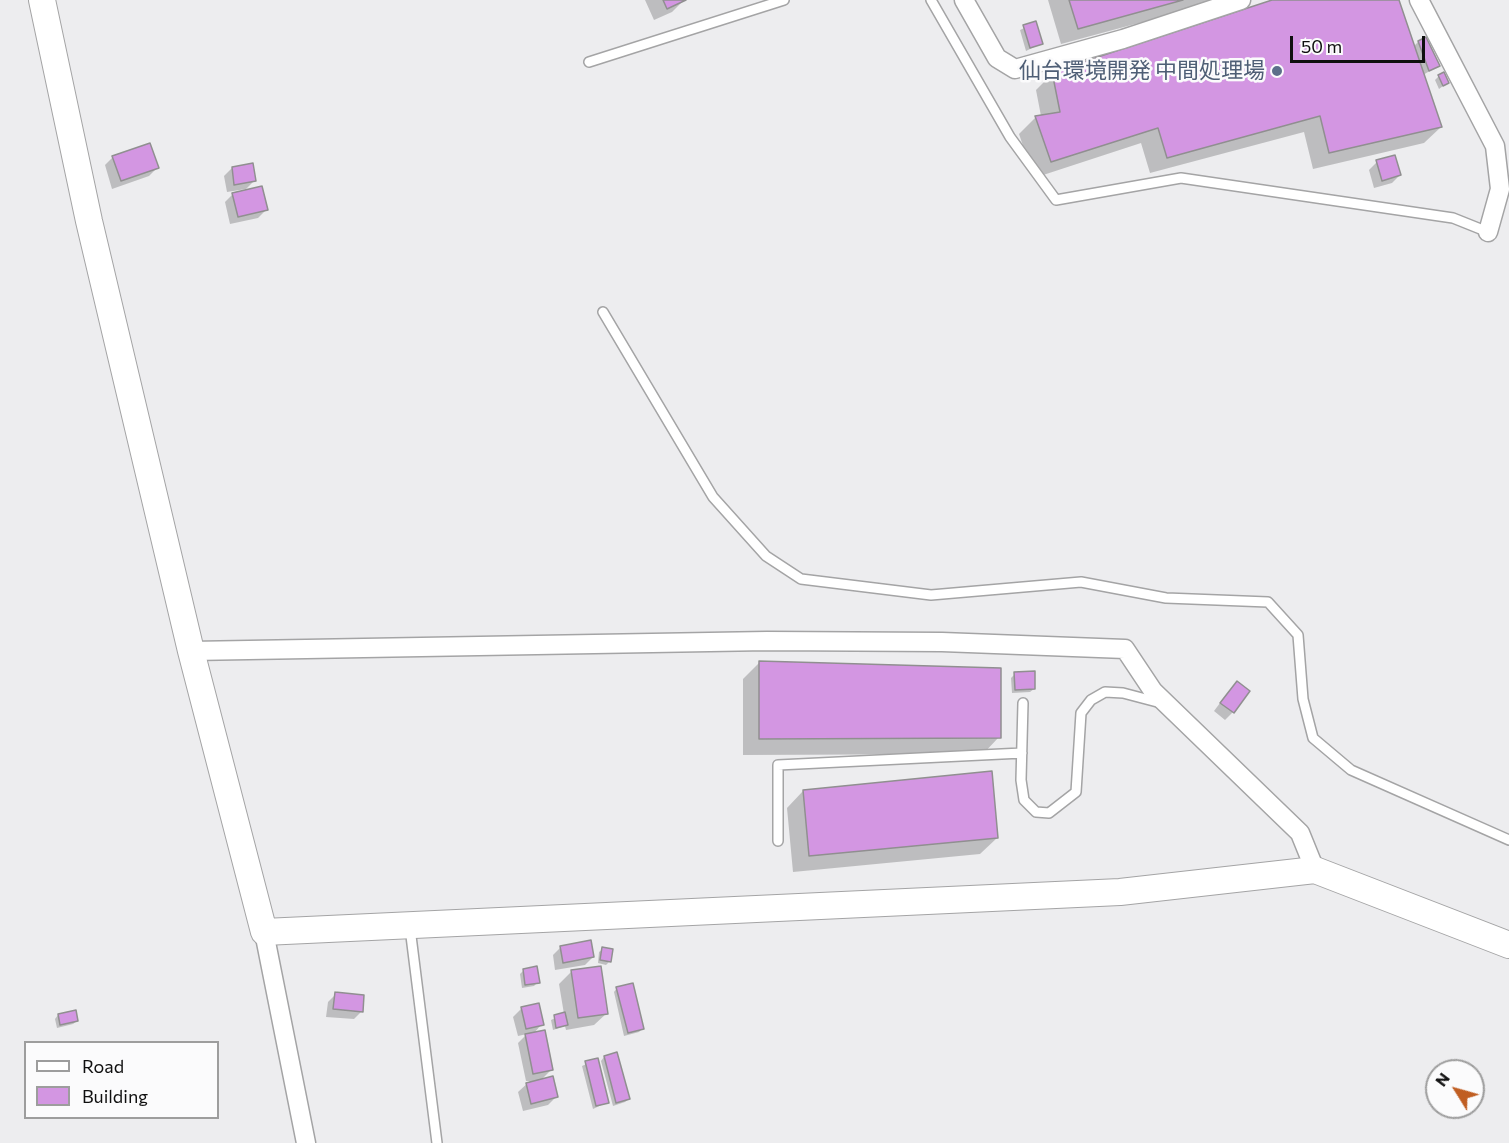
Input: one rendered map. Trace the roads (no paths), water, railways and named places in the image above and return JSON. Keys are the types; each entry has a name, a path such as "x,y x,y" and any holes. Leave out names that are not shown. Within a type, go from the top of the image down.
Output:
{"street":[{"path":"42,0 89,222 191,651 264,932 306,1143"},
{"path":"964,0 997,58 1015,69 1123,39 1242,0"},
{"path":"1419,0 1495,146 1500,189 1488,232"},
{"path":"191,651 767,641 942,642 1125,649 1153,691 1300,833 1315,870"},
{"path":"264,932 1120,892 1315,870 1509,945"}],"lane":[{"path":"589,62 784,0"},
{"path":"931,0 1010,137 1056,200 1181,178 1453,218 1488,232"},
{"path":"603,312 713,497 766,556 801,579 931,596 1081,582 1166,598 1268,602 1298,635 1303,699 1313,738 1352,770 1509,840"},
{"path":"1023,703 1024,800 1036,812 1049,813 1076,792 1081,713 1091,700 1105,692 1123,693 1166,704"},
{"path":"778,841 778,765 1022,753"},
{"path":"410,925 437,1143"}],"place":[{"name":"仙台環境開発 中間処理場","path":"1277,71"}]}
